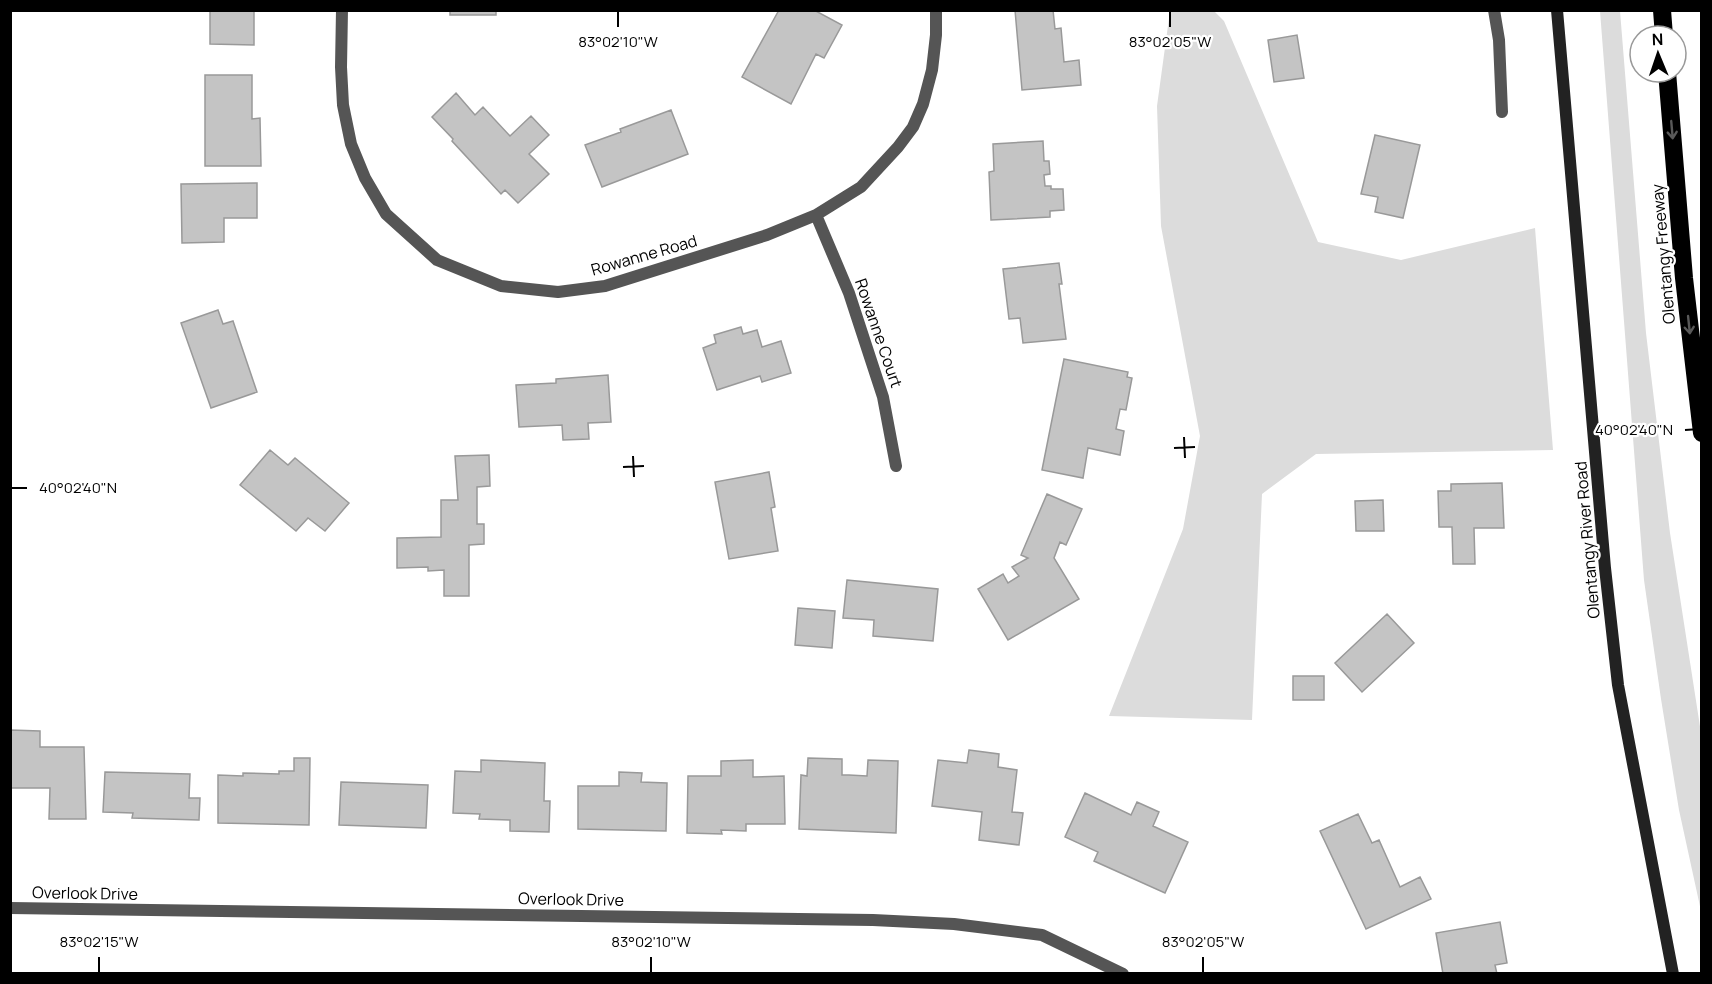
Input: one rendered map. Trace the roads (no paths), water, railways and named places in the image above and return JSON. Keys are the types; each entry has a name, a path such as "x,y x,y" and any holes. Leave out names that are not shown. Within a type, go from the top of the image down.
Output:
{"highway":[{"name":"Olentangy Freeway","path":"1668,84 1684,278 1701,433"}],"main road":[{"name":"Olentangy River Road","path":"1557,10 1605,568 1618,685 1637,793 1674,974"}],"street":[{"name":"Rowanne Road","path":"342,10 343,105 351,144 365,178 386,214 437,260 501,286 558,292 605,286 767,235 816,215 861,187 913,127 923,104 932,70 936,10"},
{"path":"1494,10 1499,40 1502,112"},
{"name":"Rowanne Court","path":"816,215 849,293 883,397 896,466"},
{"name":"Overlook Drive","path":"10,908 873,920 943,923 1042,936 1123,973"}]}
